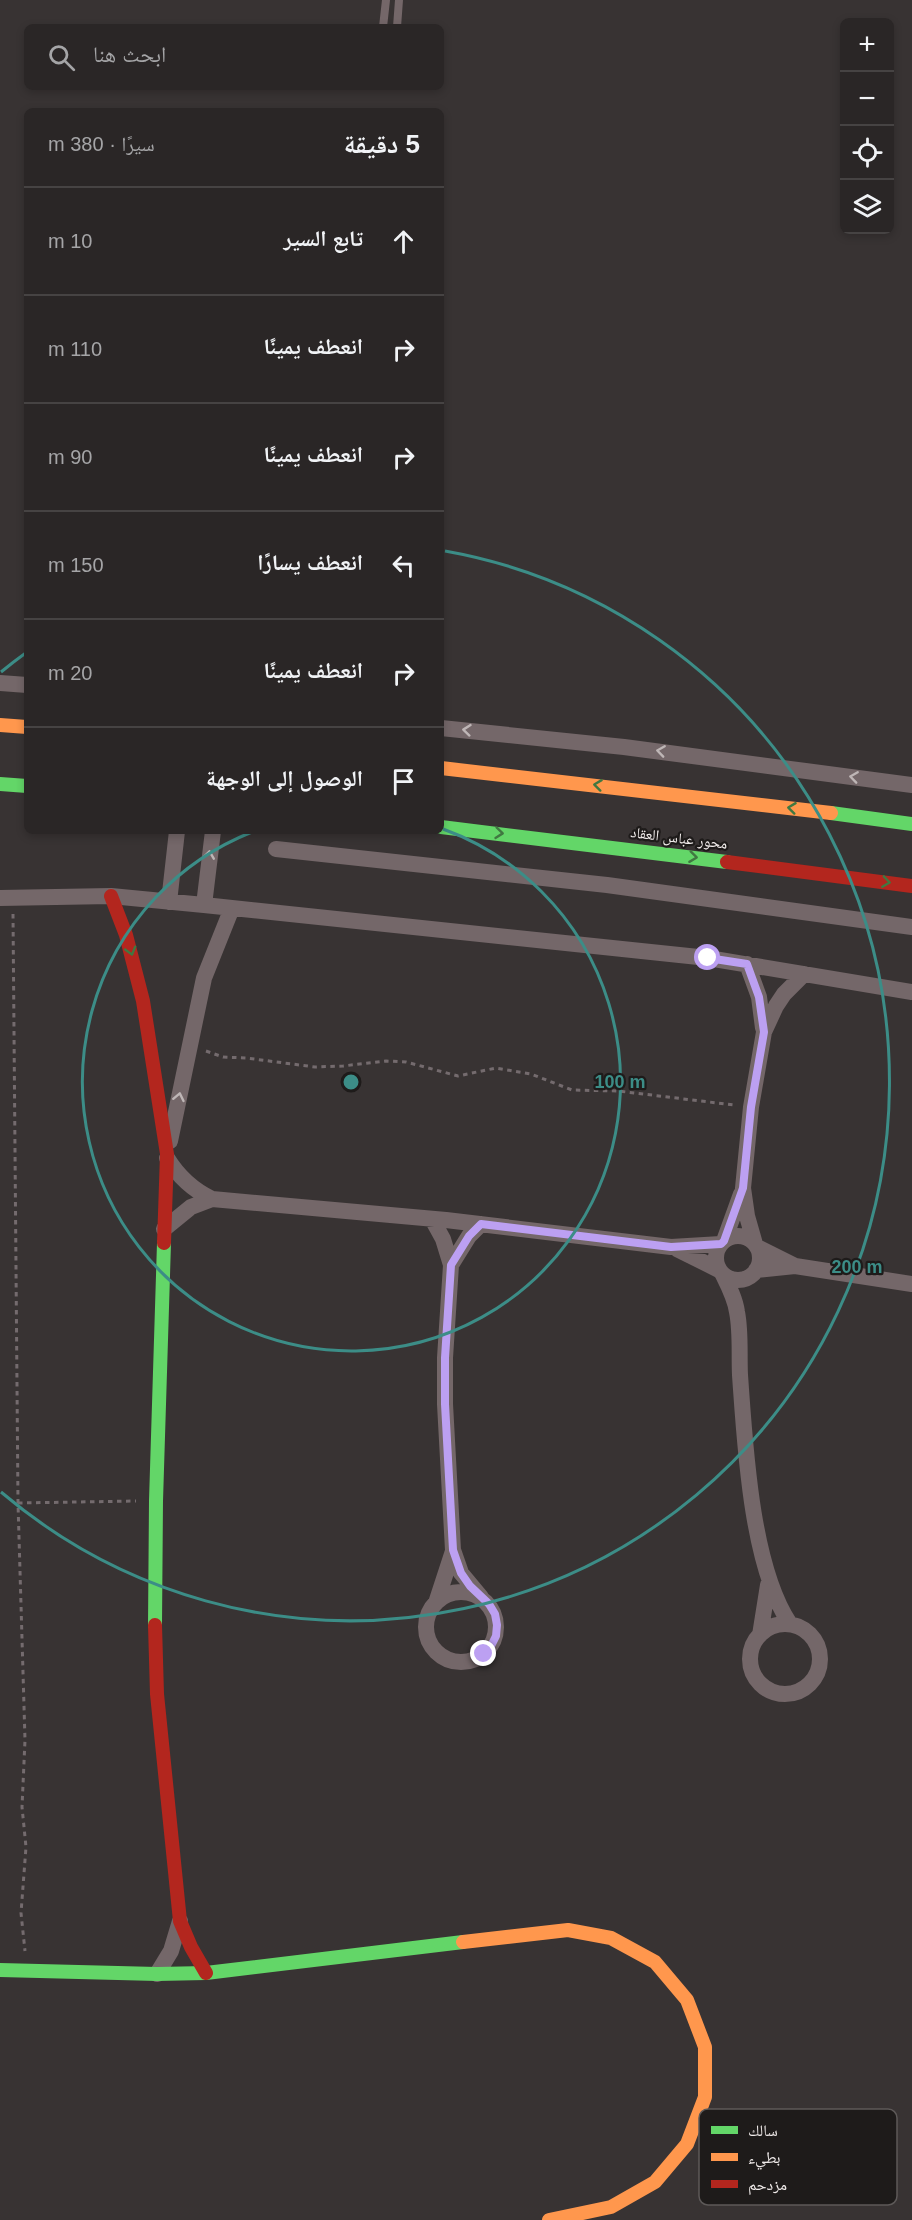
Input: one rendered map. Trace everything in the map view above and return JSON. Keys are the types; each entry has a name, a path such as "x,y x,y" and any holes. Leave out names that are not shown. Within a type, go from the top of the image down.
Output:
{"street":[{"path":"0,683 24,685"},
{"path":"0,724 24,727"},
{"path":"444,728 624,747 912,785"},
{"path":"444,768 912,824"},
{"path":"0,784 24,786"},
{"name":"محور عباس العقاد","path":"444,827 912,886"},
{"path":"169,902 177,834"},
{"path":"204,905 213,834"},
{"path":"276,849 607,885 912,927"},
{"path":"111,896 126,935 143,1001 167,1156 183,1179 202,1194 212,1199 481,1224 671,1247 722,1242 740,1236 748,1238 756,1245 795,1266"},
{"path":"6,898 111,896 204,905 708,958 912,992"},
{"path":"206,1973 180,1921 157,1694 154,1578 167,1156 204,978 232,908"},
{"path":"747,964 759,997 764,1032"},
{"path":"737,1312 760,1258 747,1216 743,1188 751,1107 764,1032 780,1000 804,974"},
{"path":"743,1188 716,1257 737,1312 743,1410 758,1528 769,1582 777,1603 790,1624"},
{"path":"164,1229 191,1207 212,1199"},
{"path":"432,1219 451,1265 445,1346 445,1404 453,1550 461,1573 489,1604 495,1614 497,1625 496,1636 484,1654 474,1660 463,1662 442,1657 428,1640 426,1629 427,1618 436,1603 453,1550"},
{"path":"451,1265 469,1236 481,1224"},
{"path":"671,1247 738,1280 747,1278 755,1271 795,1266 912,1284"},
{"path":"760,1635 769,1582"},
{"path":"436,1603 449,1594 460,1591 481,1597"},
{"path":"778,1624 790,1624 800,1627 816,1641 820,1652 820,1663 811,1683 792,1693 781,1694 761,1684 754,1676 751,1654 753,1644 768,1628 778,1624"},
{"path":"157,1974 171,1951 180,1921"},
{"path":"0,1970 206,1973 568,1930 611,1938 655,1962 687,2000 705,2047 705,2097 700,2109"},
{"path":"549,2220 611,2207 655,2182 687,2144 699,2113"}],"lane":[{"path":"383,24 386,0"},
{"path":"397,24 399,0"}],"path":[{"path":"6,898 18,1503 25,1730 22,1806 26,1846 21,1913 26,1972"},
{"path":"191,1045 223,1057 315,1066 386,1061 406,1062 458,1076 496,1068 531,1074 572,1090 618,1091 751,1107"},
{"path":"18,1503 156,1501"}],"traffic: fast":[{"path":"0,784 24,786"},
{"path":"831,813 912,824"},
{"path":"444,827 727,862"},
{"path":"155,1625 156,1501 164,1243"},
{"path":"0,1970 206,1973 463,1942"}],"traffic: slow":[{"path":"0,725 24,727"},
{"path":"444,768 831,813"},
{"path":"463,1942 568,1930 611,1938 655,1962 687,2000 705,2047 705,2097 700,2109"},
{"path":"549,2220 611,2207 655,2182 687,2144 699,2113"}],"traffic: jam":[{"path":"727,862 912,886"},
{"path":"111,896 126,935 143,1001 167,1154 164,1243"},
{"path":"155,1625 157,1694 180,1921 206,1973"}],"route":[{"path":"484,1654 496,1636 495,1614 461,1573 453,1550 445,1404 447,1311 451,1265 469,1236 481,1224 671,1247 721,1244 724,1241 743,1188 751,1107 764,1032 763,1014 747,964 708,958"}]}
